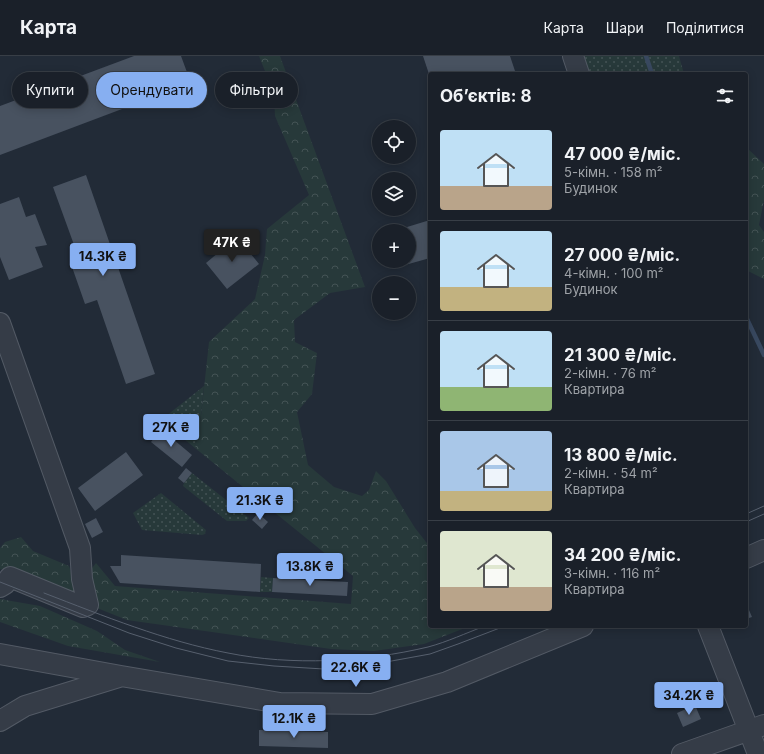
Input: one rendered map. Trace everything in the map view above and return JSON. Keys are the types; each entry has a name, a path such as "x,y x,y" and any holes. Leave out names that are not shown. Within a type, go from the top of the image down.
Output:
{"street":[{"path":"573,56 578,72"},
{"path":"0,324 80,548 82,579 88,605 83,607 10,577 5,584 0,587"},
{"path":"0,654 280,703 372,704 447,682 578,628"},
{"path":"709,628 757,728 758,754"},
{"path":"0,721 25,706 121,676"},
{"path":"682,754 757,728"}],"green space":[{"path":"259,56 280,56 286,72 265,72"},
{"path":"583,56 679,56 683,72 588,72"},
{"path":"298,105 365,287 330,293 294,320 295,342 317,353 312,394 297,412 308,465 334,487 362,496 369,490 376,471 386,481 415,528 428,544 428,628 465,628 424,644 374,651 331,649 127,620 97,608 86,576 96,563 115,586 351,604 353,576 195,448 200,425 209,342 255,299 265,255 267,229 309,195 275,116 275,108 298,108"},
{"path":"748,149 764,164 764,200 759,225 764,232 764,279 748,271"},
{"path":"204,386 200,425 195,448 161,420"},
{"path":"192,473 249,518 246,521 227,521 183,486"},
{"path":"161,493 206,530 205,534 142,530 133,513"},
{"path":"21,537 33,551 69,566 82,604 0,569 0,548 5,542"},
{"path":"261,577 273,578 272,592 260,592"},
{"path":"0,599 40,606 97,631 125,650 160,662 68,646 0,622"}],"building":[{"path":"134,56 181,56 187,72 96,72 96,108 125,108 0,155 0,106 12,102 12,108 88,108 88,73"},
{"path":"423,56 510,56 515,72 428,72"},
{"path":"86,175 155,374 126,384 97,300 85,304 72,267 81,264 53,187"},
{"path":"19,197 26,217 35,214 47,245 35,247 43,267 9,280 0,257 0,204"},
{"path":"428,221 428,259 416,262 416,224"},
{"path":"237,237 259,264 227,289 206,263"},
{"path":"161,429 192,455 182,467 151,442"},
{"path":"126,452 143,475 95,511 78,488"},
{"path":"186,468 192,473 184,483 178,478"},
{"path":"258,513 268,522 262,529 252,520"},
{"path":"96,518 103,532 92,538 85,524"},
{"path":"121,555 261,564 260,592 120,583 110,566 121,566"},
{"path":"273,578 348,582 347,596 272,592"},
{"path":"748,608 752,617 748,618"},
{"path":"695,705 701,719 683,727 677,713"},
{"path":"259,730 328,732 328,748 259,746"}],"waterway":[{"path":"646,56 651,72"},
{"path":"748,321 764,355"}],"tram line":[{"path":"748,513 764,506"},
{"path":"748,521 764,514"},
{"path":"0,582 129,633 176,648 228,661 274,666 324,669 375,664 430,654 500,628"},
{"path":"44,593 135,627 181,642 228,653 277,660 303,661 354,659 379,656 428,647 480,628"}]}
